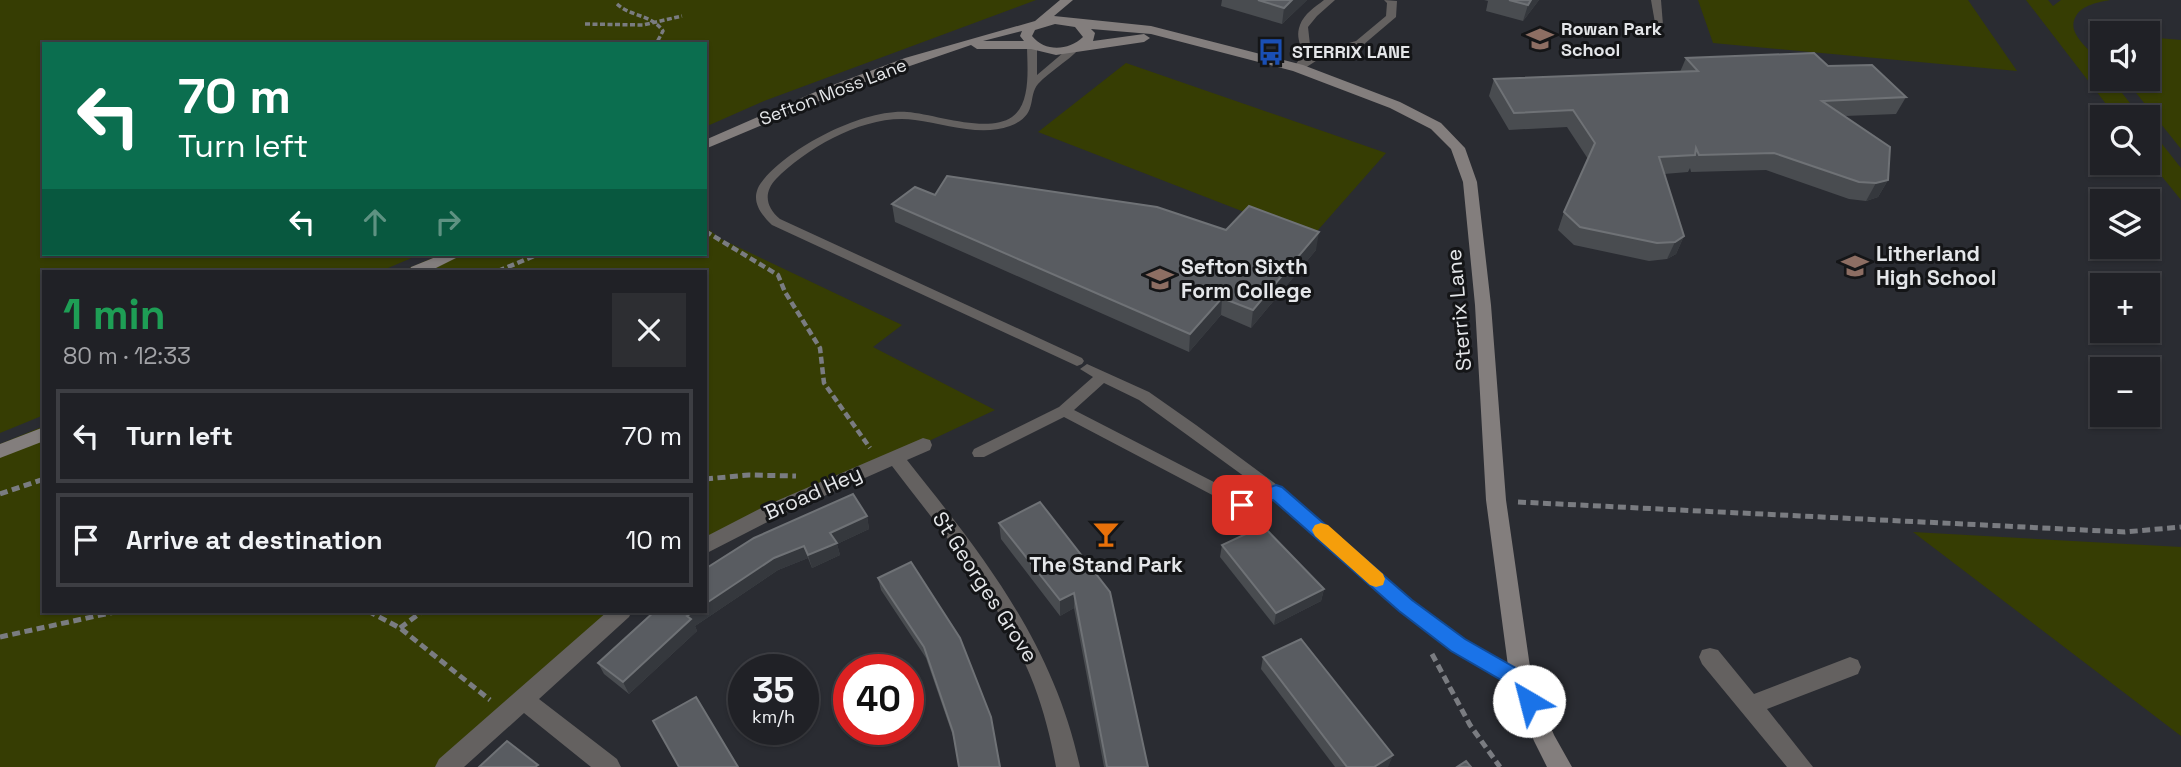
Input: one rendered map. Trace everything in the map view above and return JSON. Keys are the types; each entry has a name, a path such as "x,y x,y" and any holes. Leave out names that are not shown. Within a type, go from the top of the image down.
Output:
{"street":[{"path":"1032,45 1026,36 1030,27 1067,0"},
{"path":"1075,0 1075,16 1079,24 1086,28 1089,38 1076,48"},
{"name":"Sterrix Lane","path":"1037,24 1063,20 1079,24 1151,30 1301,64 1436,126 1458,148 1470,182 1483,305 1496,500 1521,681 1545,741 1560,767"},
{"name":"Sefton Moss Lane","path":"707,144 830,91 982,37 1037,24"},
{"name":"Sterrix Lane","path":"1076,48 1129,38 1175,37"},
{"name":"Sefton Moss Lane","path":"962,45 1032,45 1047,51 1076,48"},
{"path":"419,270 451,256"},
{"path":"0,451 42,435"},
{"name":"Broad Hey","path":"707,544 739,526 923,445"},
{"name":"St Georges Grove","path":"888,460 958,538 1017,628 1041,675 1058,717 1068,767"},
{"path":"447,767 620,613"},
{"path":"1710,657 1801,767"},
{"path":"1751,705 1850,667"},
{"path":"515,706 608,767"}],"lane":[{"path":"1301,64 1308,50 1303,33 1305,23 1330,0"},
{"path":"1301,64 1327,50 1358,44 1391,17 1392,1 1389,0"},
{"path":"1656,0 1660,23"},
{"path":"1032,45 1032,84 1022,114 1004,124 984,126 900,115 879,118 856,126 786,165 768,181 760,199 762,209 776,222 1082,365 1101,378 1144,397 1276,492 1406,606 1458,645 1521,681"},
{"path":"1032,84 1076,48"},
{"path":"979,453 1063,411 1101,378"},
{"path":"1063,411 1242,505 1276,492"}],"path":[{"path":"617,4 622,10 650,16 660,25 663,31 657,42"},
{"path":"585,24 643,25 682,16"},
{"path":"707,232 778,275 785,292 820,348 824,383 888,460"},
{"path":"500,270 534,256"},
{"path":"707,479 785,474 806,480 822,489"},
{"path":"0,494 42,479"},
{"path":"1496,500 2124,532 2181,527"},
{"path":"0,637 110,613"},
{"path":"372,613 400,628 515,706"},
{"path":"400,628 419,613"},
{"path":"1425,642 1471,725 1500,767"}],"green space":[{"path":"0,0 1036,0 764,101 707,126 707,42 42,42 42,256 416,256 383,270 42,270 42,416 0,433"},
{"path":"1698,0 1968,0 2017,71 1713,43"},
{"path":"2026,0 2048,0 2053,6 2061,0 2110,0 2082,9 2073,23 2077,37 2090,52 2090,83"},
{"path":"2160,38 2181,40 2181,149 2160,123 2160,105 2146,105 2135,91 2160,91"},
{"path":"1126,63 1386,153 1311,238 1038,132"},
{"path":"2096,91 2120,91 2132,105 2107,105"},
{"path":"2160,141 2181,168 2181,200 2160,174"},
{"path":"707,228 719,238 902,325 873,347 995,410 707,545 707,270 404,270 437,256 707,256"},
{"path":"42,427 42,613 620,613 447,767 0,767 0,444"},
{"path":"1913,532 2181,547 2181,736"}],"building":[{"path":"1258,0 1292,0 1284,8"},
{"path":"1509,0 1531,0 1528,5"},
{"path":"1814,53 1828,66 1872,65 1906,97 1822,101 1890,147 1888,180 1876,183 1859,182 1774,153 1699,155 1696,148 1695,155 1659,157 1684,236 1675,242 1657,243 1580,227 1564,212 1595,143 1573,110 1514,113 1494,79 1698,71 1686,58"},
{"path":"947,176 1157,207 1226,230 1249,206 1319,232 1253,310 1222,298 1190,334 892,204 915,187 935,195"},
{"path":"853,494 867,516 830,533 837,543 808,555 804,546 774,558 707,603 707,568 754,538"},
{"path":"1040,502 1110,592 1148,767 1107,767 1074,593 1060,600 999,523"},
{"path":"1263,526 1324,589 1276,613 1222,545"},
{"path":"911,562 960,638 991,717 1000,767 959,767 953,732 924,647 878,578"},
{"path":"653,613 692,613 687,616 691,619 623,682 598,663"},
{"path":"1301,639 1393,755 1374,767 1347,767 1263,657"},
{"path":"696,697 738,767 679,767 653,721"},
{"path":"507,741 538,765 479,767"},
{"path":"1466,761 1471,767 1457,767"}],"slow traffic":[{"path":"1321,530 1376,579"}],"place":[{"name":"Rowan Park School","path":"1540,39"},
{"name":"STERRIX LANE","path":"1271,52"},
{"name":"Litherland High School","path":"1855,266"},
{"name":"Sefton Sixth Form College","path":"1160,279"},
{"name":"The Stand Park","path":"1106,534"}],"route":[{"path":"1242,505 1276,492 1406,606 1458,645 1521,681 1529,701"}]}
